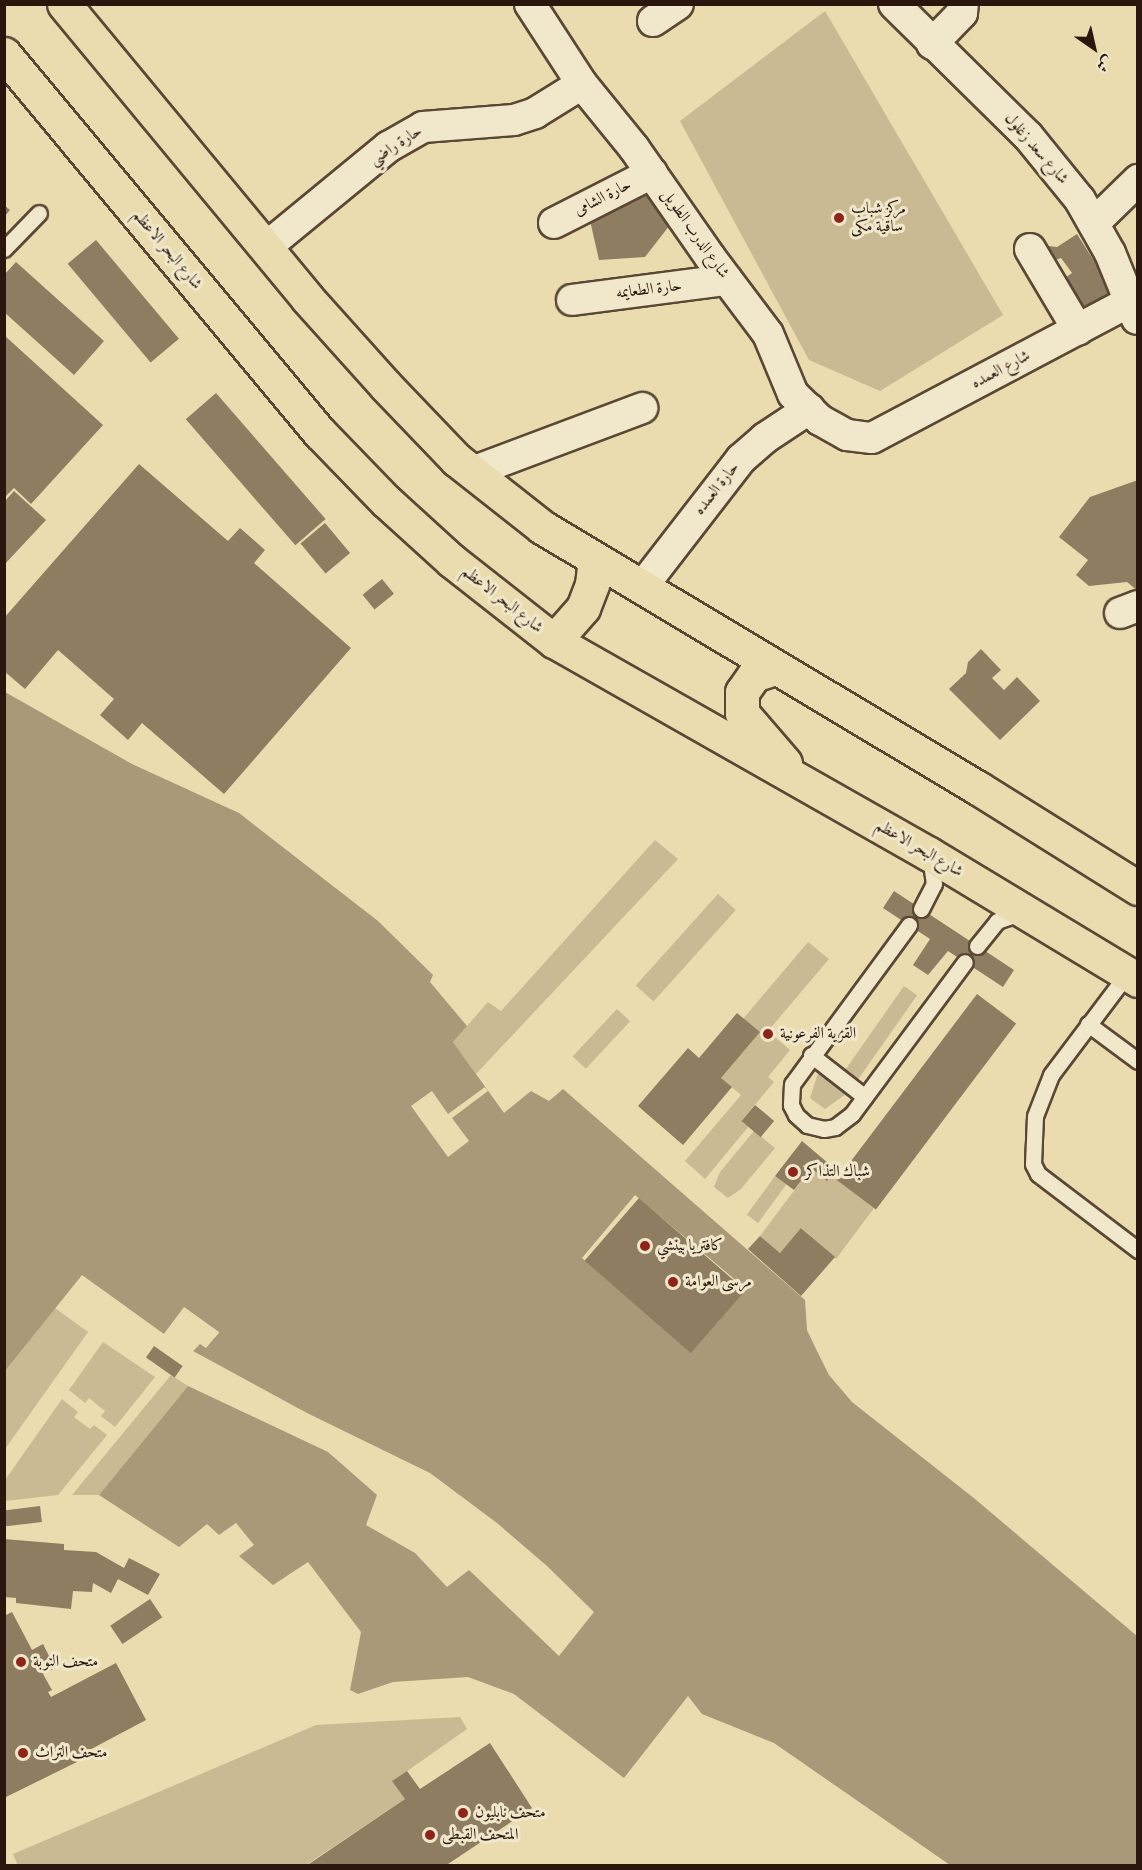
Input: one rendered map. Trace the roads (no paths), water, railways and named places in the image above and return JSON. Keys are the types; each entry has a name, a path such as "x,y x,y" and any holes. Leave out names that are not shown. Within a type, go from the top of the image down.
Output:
{"main road":[{"path":"64,4 265,248 384,386 457,460 542,527 978,788 1137,888"},
{"name":"شارع البحر الاعظم","path":"4,54 320,433 386,501 452,561 554,641 929,854 1132,977"},
{"path":"554,641 583,608 592,584 595,560"},
{"path":"775,668 754,675 742,692 742,713 804,785"}],"street":[{"name":"شارع الدرب الطويل","path":"530,4 582,84 652,173 768,334 793,394 820,420 847,435 872,438"},
{"path":"653,21 678,4"},
{"name":"شارع سعد زغلول","path":"894,4 932,44 1028,136 1080,200 1094,223 1134,311"},
{"path":"932,44 962,13 963,4"},
{"name":"حارة راضي","path":"265,248 388,147 423,127 514,120 535,113 582,84"},
{"name":"حارة الشامى","path":"554,223 652,173"},
{"path":"1094,223 1137,180"},
{"path":"1030,249 1078,330"},
{"name":"حارة الطعايمه","path":"572,300 727,280"},
{"name":"شارع العمده","path":"872,438 1078,330 1134,311"},
{"path":"472,472 642,408"},
{"name":"حارة العمده","path":"642,587 741,459 765,438 809,409"}],"lane":[{"path":"4,249 39,213"},
{"path":"921,909 934,884 935,874 929,854"},
{"path":"976,946 997,921 1016,913 1025,913"},
{"path":"909,925 811,1055 792,1084 791,1105 801,1120 814,1128 835,1127 844,1122 964,962"},
{"path":"1132,977 1088,1024 1062,1057 1041,1095 1032,1137 1033,1164 1038,1173 1137,1250"},
{"path":"1088,1024 1137,1061"},
{"path":"811,1055 865,1097"}],"place":[{"name":"مركز شباب ساقية مكى","path":"839,218"},
{"name":"القرية الفرعونية","path":"768,1034"},
{"name":"شباك التذاكر","path":"793,1172"},
{"name":"كافتريا بينشي","path":"645,1246"},
{"name":"مرسى العوامة","path":"673,1282"},
{"name":"متحف النوبة","path":"21,1662"},
{"name":"متحف التراث","path":"23,1753"},
{"name":"متحف نابليون","path":"463,1813"},
{"name":"المتحف القبطى","path":"430,1835"}]}
